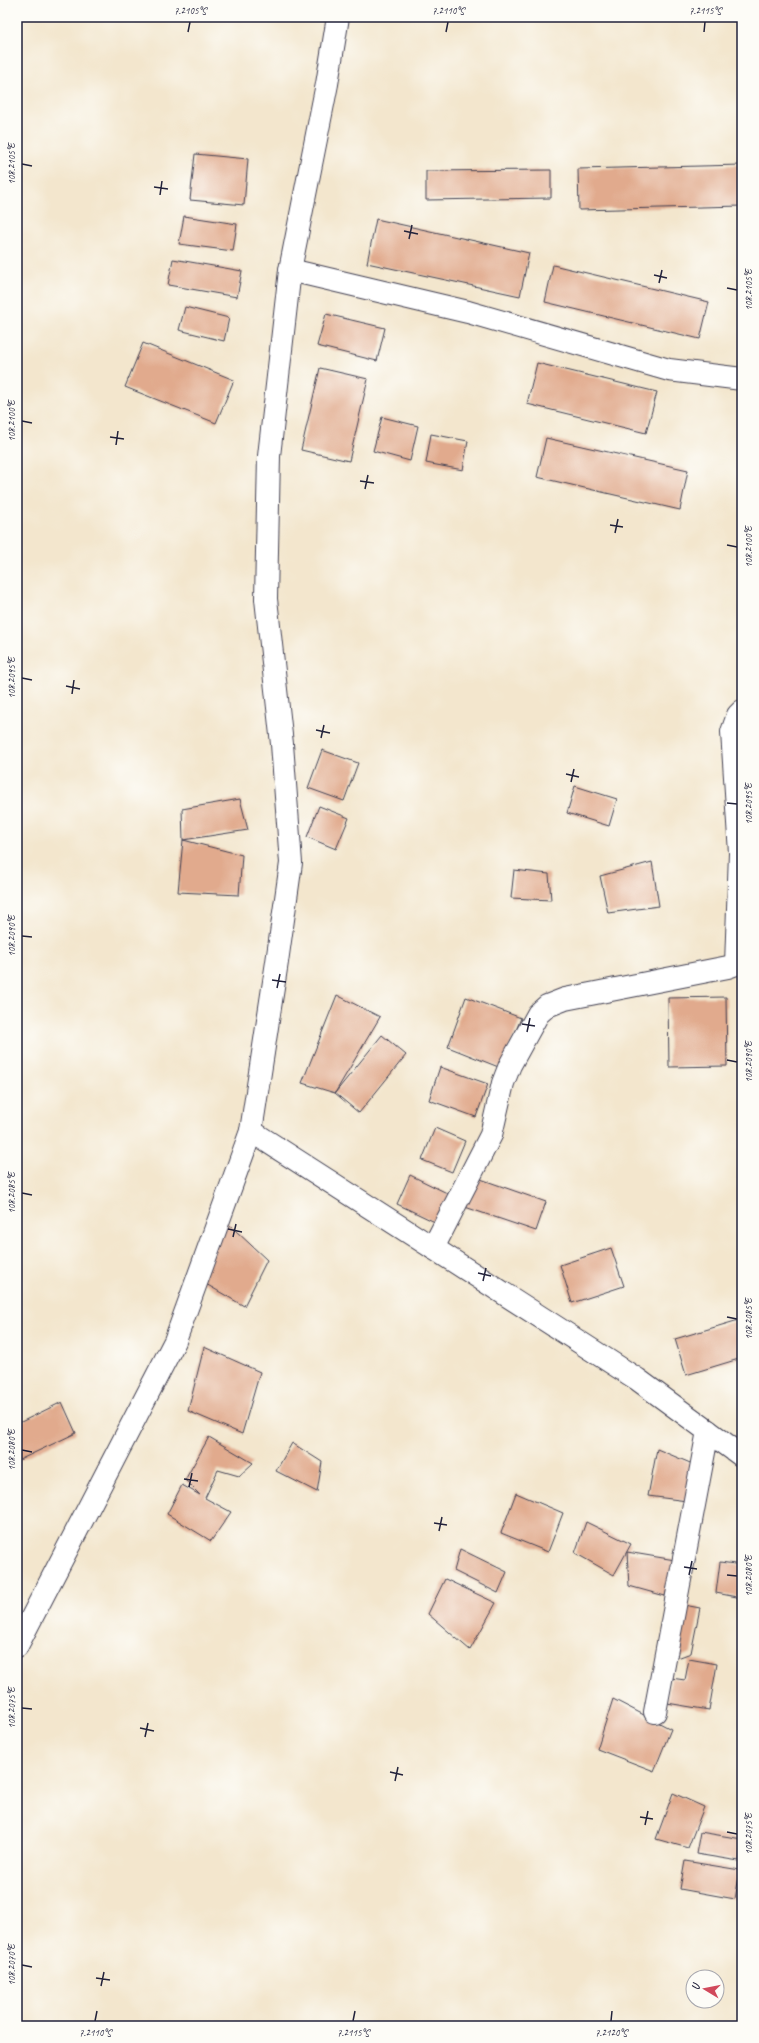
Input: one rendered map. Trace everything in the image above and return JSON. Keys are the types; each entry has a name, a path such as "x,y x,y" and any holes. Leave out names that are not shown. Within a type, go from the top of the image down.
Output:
{"street":[{"path":"17,1646 175,1342 251,1132 291,863 282,744 266,600 269,456 290,270 338,17"},
{"path":"290,270 468,312 669,370 742,379"},
{"path":"433,1248 491,1135 503,1083 510,1066 543,1009 552,1003 564,1000 739,963 740,853 732,732 738,715 742,711"},
{"path":"251,1132 637,1379 742,1456"},
{"path":"655,1712 708,1431"}],"building":[{"path":"195,154 248,159 244,205 190,200"},
{"path":"742,165 742,206 579,210 578,169"},
{"path":"551,170 551,198 426,200 426,171"},
{"path":"184,216 237,224 233,251 179,244"},
{"path":"376,219 529,253 520,296 367,263"},
{"path":"173,259 242,271 237,297 168,285"},
{"path":"553,265 709,302 700,339 545,302"},
{"path":"185,307 229,318 224,341 179,330"},
{"path":"326,314 385,328 377,361 317,346"},
{"path":"143,343 234,380 216,423 125,387"},
{"path":"537,363 657,392 646,433 527,404"},
{"path":"320,368 368,379 349,461 301,450"},
{"path":"382,417 418,426 410,461 373,451"},
{"path":"431,434 468,441 463,470 426,463"},
{"path":"546,438 688,470 680,510 537,477"},
{"path":"322,750 358,763 344,801 308,788"},
{"path":"575,786 617,799 609,826 567,813"},
{"path":"240,799 248,830 183,840 182,809"},
{"path":"319,806 349,818 336,849 307,837"},
{"path":"183,840 242,855 239,895 178,892"},
{"path":"652,862 659,906 608,913 600,876"},
{"path":"514,870 549,874 551,900 511,898"},
{"path":"337,995 380,1017 335,1093 302,1083"},
{"path":"466,997 521,1018 501,1068 448,1047"},
{"path":"726,997 727,1066 669,1067 668,998"},
{"path":"382,1035 406,1055 359,1113 335,1093"},
{"path":"742,1060 742,1071 739,1062"},
{"path":"440,1067 488,1084 476,1117 429,1100"},
{"path":"435,1128 465,1141 452,1172 422,1160"},
{"path":"410,1175 451,1195 437,1223 397,1204"},
{"path":"472,1176 546,1202 536,1231 462,1206"},
{"path":"220,1216 267,1260 244,1306 192,1276"},
{"path":"611,1248 624,1286 572,1303 560,1265"},
{"path":"742,1319 742,1358 686,1375 675,1339"},
{"path":"204,1347 260,1372 242,1434 188,1411"},
{"path":"62,1402 76,1433 17,1461 17,1424"},
{"path":"209,1437 253,1463 239,1476 218,1470 205,1498 231,1512 211,1541 167,1514 182,1485 200,1495 185,1480"},
{"path":"292,1443 322,1462 317,1492 276,1471"},
{"path":"657,1449 695,1465 687,1501 648,1496"},
{"path":"516,1493 563,1513 548,1552 501,1533"},
{"path":"586,1522 631,1544 614,1575 575,1553"},
{"path":"460,1549 507,1572 498,1593 454,1571"},
{"path":"627,1552 675,1560 665,1596 629,1586"},
{"path":"720,1562 742,1565 742,1598 716,1593"},
{"path":"445,1579 496,1603 470,1650 428,1614"},
{"path":"684,1605 700,1608 691,1653 672,1660"},
{"path":"689,1659 717,1664 709,1710 667,1703 671,1678 685,1680"},
{"path":"613,1699 671,1729 654,1771 597,1749"},
{"path":"673,1793 704,1807 688,1848 656,1839"},
{"path":"700,1832 742,1839 739,1861 696,1854"},
{"path":"685,1861 740,1870 735,1899 680,1889"}]}
